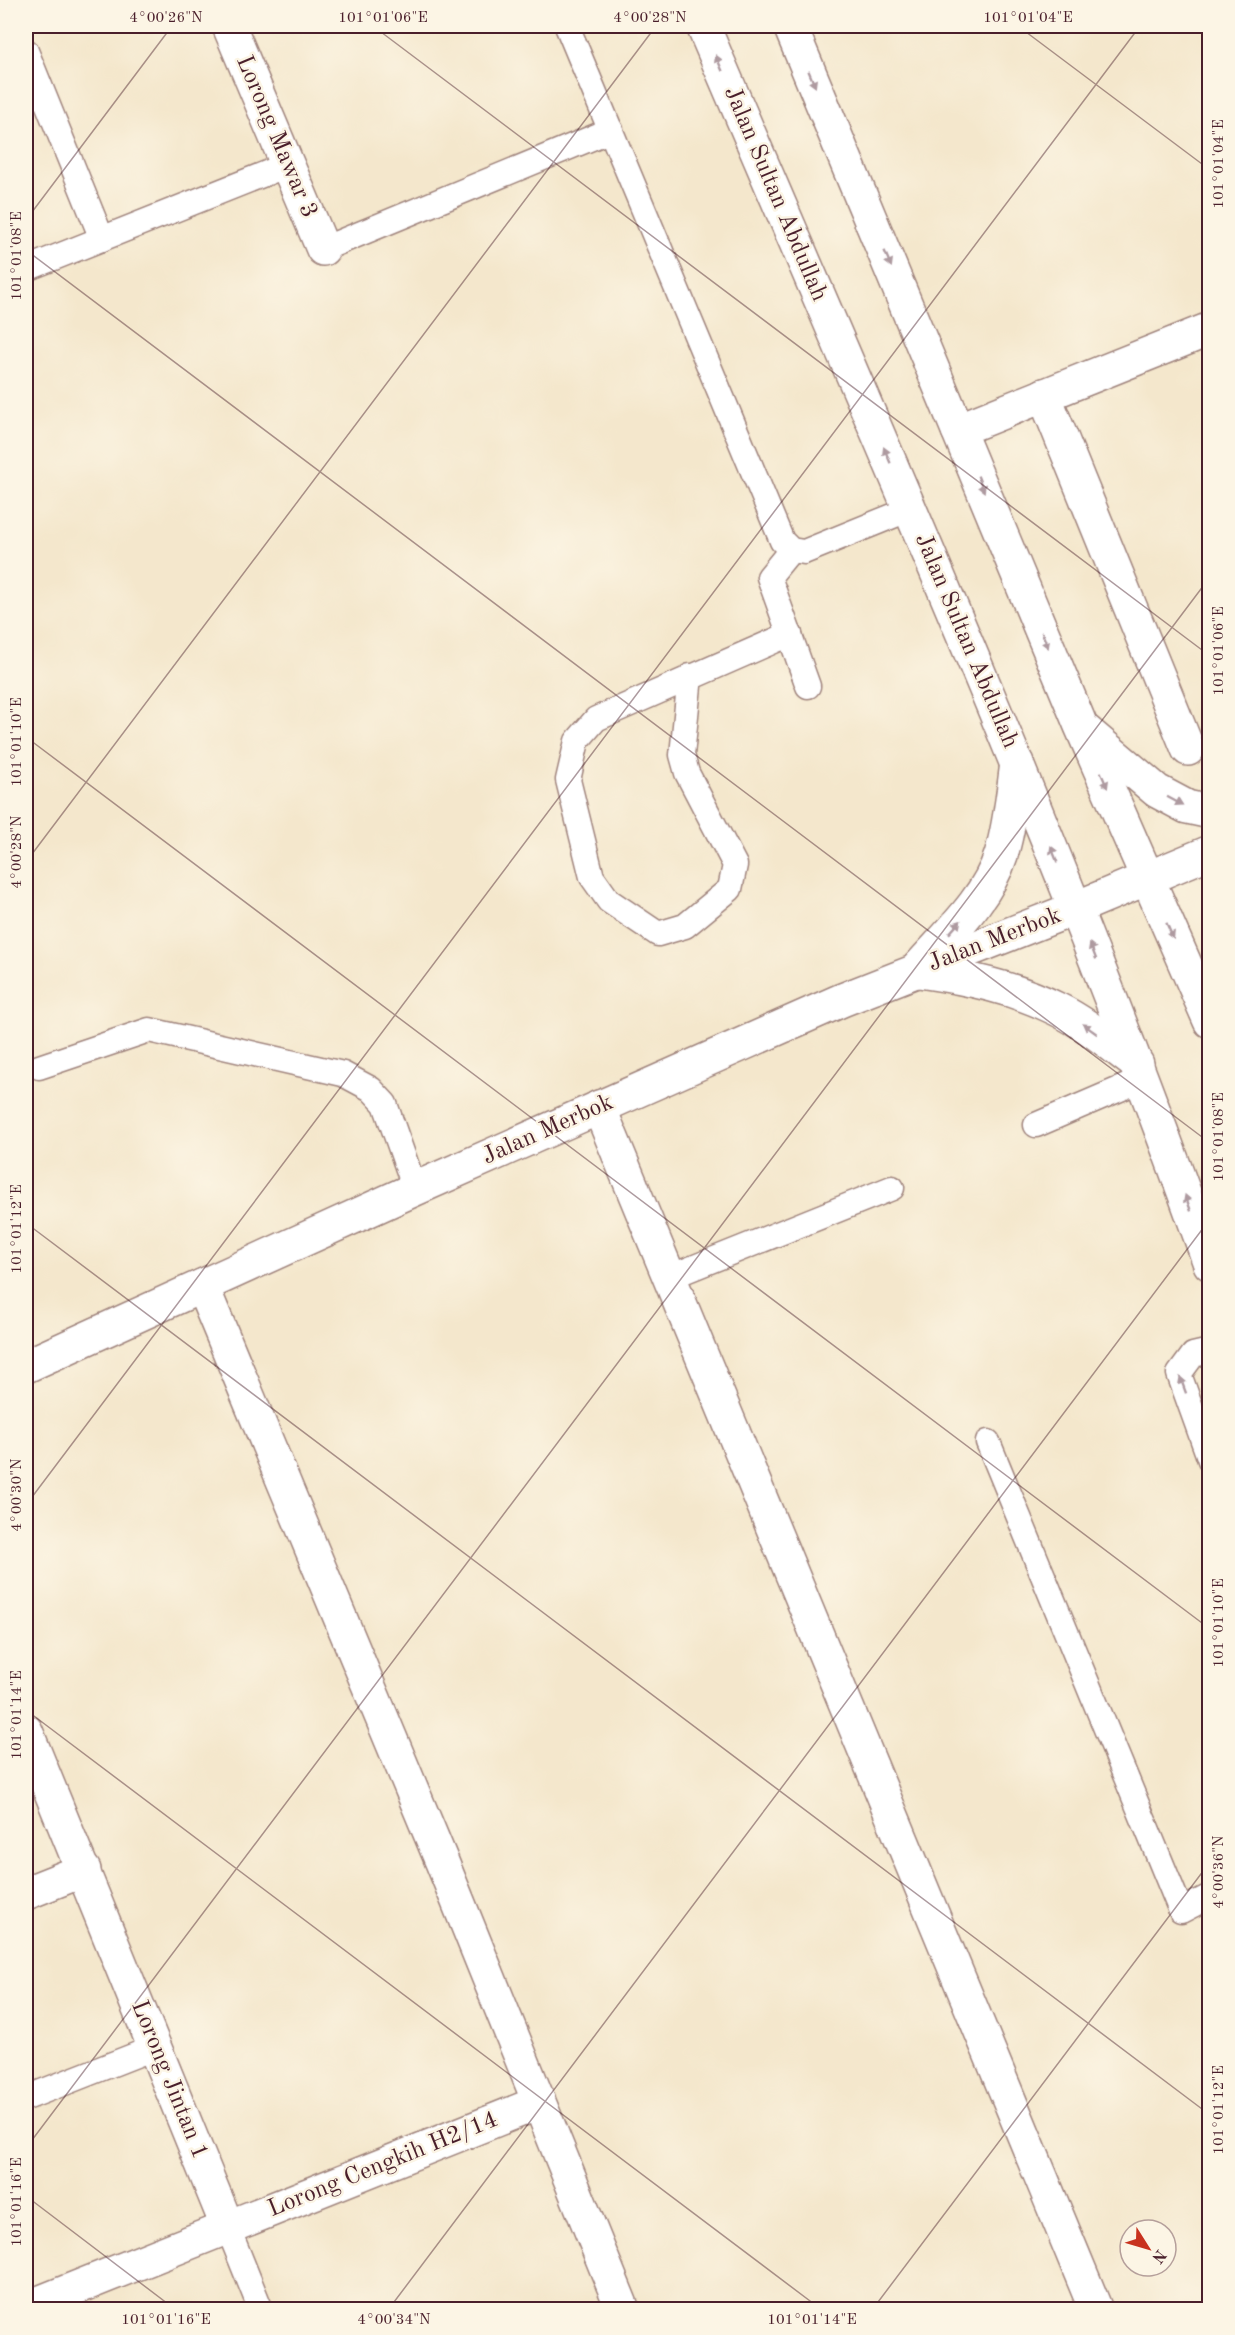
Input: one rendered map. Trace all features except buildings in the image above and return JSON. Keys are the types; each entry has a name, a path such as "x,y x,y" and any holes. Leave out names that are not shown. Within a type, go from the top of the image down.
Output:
{"street":[{"name":"Lorong Mawar 3","path":"229,26 323,249"},
{"name":"Jalan Sultan Abdullah","path":"703,26 1017,762 1140,1072 1209,1264"},
{"path":"790,26 1081,726 1209,1021"},
{"path":"958,430 1209,329"},
{"path":"1044,395 1188,749"},
{"path":"1081,726 1157,791 1187,807 1209,812"},
{"path":"916,971 963,918 987,886 1001,855 1017,762"},
{"name":"Jalan Merbok","path":"26,1366 415,1189 842,1000 1076,908 1209,852"},
{"path":"916,971 976,980 1020,993 1058,1009 1083,1024 1140,1072"},
{"path":"599,1107 1096,2310"},
{"path":"202,1286 442,1862 623,2310"},
{"name":"Lorong Jintan 1","path":"26,1731 228,2228"},
{"path":"26,1893 84,1870"},
{"name":"Lorong Cengkih H2/14","path":"228,2228 538,2103"},
{"path":"26,2308 228,2228"}],"lane":[{"path":"567,26 783,541 791,550 804,552 910,509"},
{"path":"26,51 102,239"},
{"path":"323,249 611,130"},
{"path":"26,269 287,165"},
{"path":"791,550 769,577 808,686"},
{"path":"690,676 682,755 687,773 735,866 730,888 685,926 658,934 609,901 592,877 567,780 577,741 596,719 690,676 790,634"},
{"path":"39,1067 149,1030 343,1074 371,1089 385,1104 415,1189"},
{"path":"1036,1125 1140,1072"},
{"path":"670,1277 892,1188"},
{"path":"1209,1351 1194,1355 1179,1374 1209,1460"},
{"path":"988,1442 1181,1911 1209,1896"},
{"path":"26,2098 156,2047"},
{"path":"228,2228 261,2310"}]}
